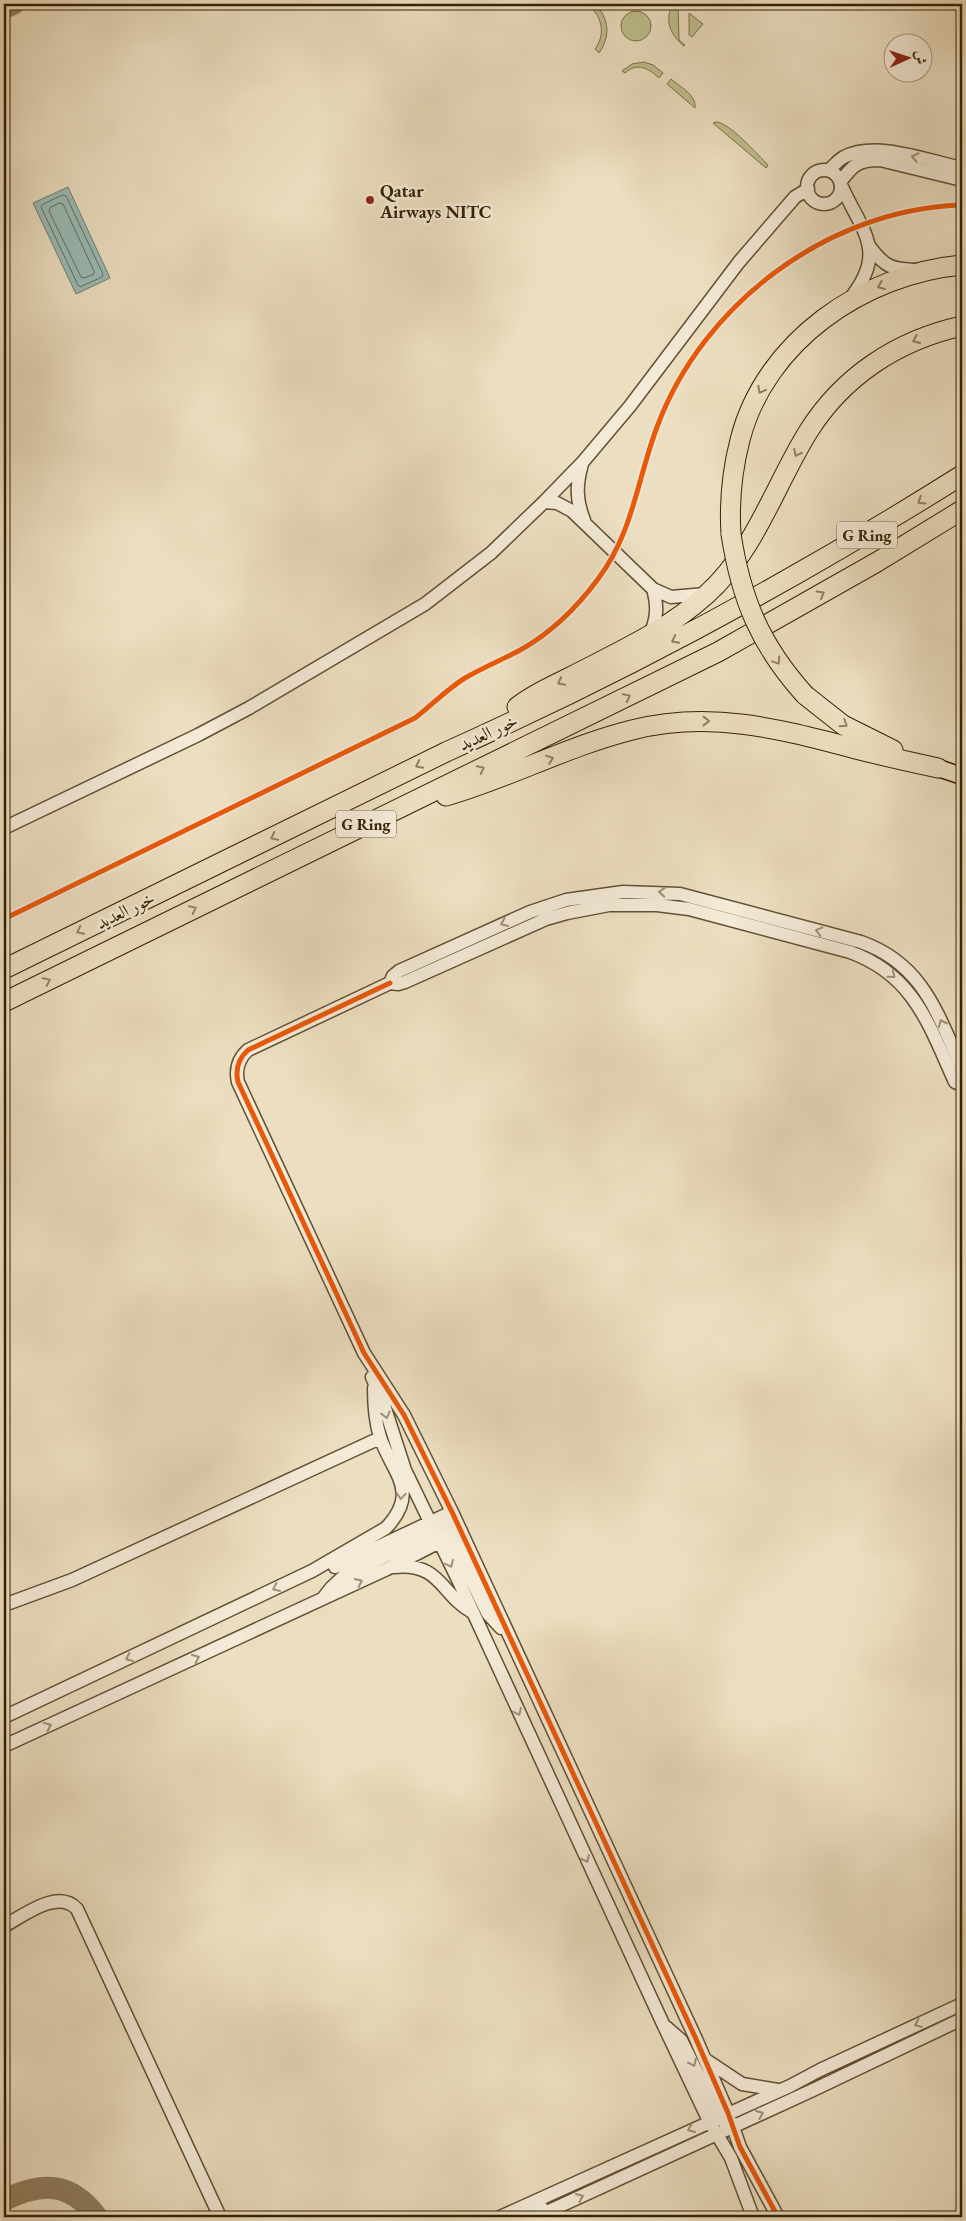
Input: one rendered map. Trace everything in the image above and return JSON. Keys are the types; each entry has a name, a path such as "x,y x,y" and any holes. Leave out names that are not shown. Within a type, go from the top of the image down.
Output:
{"highway":[{"path":"938,768 866,738 843,725 805,695 778,663 764,640 739,579 730,534 731,491 733,467 740,438 752,408 766,380 785,354 804,333 846,304 892,281 931,270 962,265"},
{"path":"496,729 513,710 524,702 675,621 707,594 729,571 746,547 807,434 822,411 840,391 879,359 901,346 920,337 962,326"},
{"name":"خور العديد","path":"4,969 719,618 873,531 962,475"},
{"name":"خور العديد","path":"4,1002 718,652 876,562 962,510"},
{"path":"387,814 495,780 600,740 632,730 685,721 738,723 770,727 938,768"}],"main road":[{"path":"938,768 962,776"}],"street":[{"path":"829,170 841,158 866,150 882,151 962,168"},
{"path":"782,214 798,205 822,204 835,200 840,194 841,184 851,167 867,160 880,160 962,180"},
{"path":"855,214 822,204 812,198 808,189 809,179 815,172 823,169 837,174 862,225 870,247 884,264 889,267 931,270"},
{"path":"4,828 224,721 425,604 491,552 582,463 630,406 738,262 795,197 808,189"},
{"path":"846,304 858,289 867,269 870,247"},
{"path":"582,463 578,478 577,499 585,524"},
{"path":"544,502 557,503 566,507 653,589 671,597 707,594"},
{"path":"649,636 657,616 653,589"},
{"path":"390,983 400,971 548,905 585,896 623,892 680,894 861,942 890,955 908,969 924,988 962,1068"},
{"path":"4,1746 387,1569 444,1532 452,1512 404,1415 364,1353 238,1082 237,1068 243,1055 254,1046 390,983 398,984 405,982 499,939 556,916 609,905 673,906 850,952 876,964 900,981 918,1004 955,1082 962,1085"},
{"path":"364,1353 366,1363 383,1402 405,1470 444,1532 488,1614 508,1634 705,2060 719,2117 716,2134 731,2158 753,2217"},
{"path":"4,1717 312,1572 378,1533 392,1521 397,1514 402,1496 400,1477 380,1438 374,1410 374,1383"},
{"path":"4,1606 72,1580 380,1438"},
{"path":"452,1512 444,1532 472,1612 664,2026 719,2117 733,2126 751,2170 778,2217"},
{"path":"312,1572 338,1566 444,1532"},
{"path":"323,1599 331,1588 344,1576 444,1532"},
{"path":"387,1569 404,1566 429,1573 443,1583 459,1602 472,1612"},
{"path":"4,1926 57,1900 70,1902 77,1908 220,2217"},
{"path":"500,2217 780,2090 962,2004"},
{"path":"536,2217 962,2019"},
{"path":"705,2060 742,2084 780,2090"},
{"path":"521,2217 560,2199 564,2193 562,2188"}],"green space":[{"path":"595,4 600,9 607,27 603,47 599,53 595,49 601,33 600,22 591,7"},
{"path":"673,4 678,4 679,40 684,46 675,37 670,27 669,16"},
{"path":"636,11 642,12 650,20 650,32 642,40 636,41 630,40 622,32 621,26 622,20 630,12"},
{"path":"689,13 703,24 692,37 689,35"},
{"path":"644,62 653,65 663,73 659,78 651,71 638,67 625,73 622,71 632,64"},
{"path":"671,79 690,95 695,103 695,108 667,84"},
{"path":"716,122 728,127 743,140 768,165 766,168 713,123"}],"water":[{"path":"68,187 110,278 76,294 33,203"}],"taxiway":[{"path":"4,8 13,4"},
{"path":"4,2200 31,2190 55,2188 66,2191 76,2197 87,2205 97,2217"}],"cycle path":[{"path":"4,919 415,718 465,678 522,649 544,635 582,599 610,561 627,525 657,427 678,382 705,341 739,303 777,271 819,244 865,224 913,211 962,205"},
{"path":"390,983 248,1050 238,1065 238,1082 364,1353 404,1415 452,1512 696,2039 728,2113 740,2147 778,2217"}],"place":[{"name":"Qatar Airways NITC","path":"370,200"}]}
